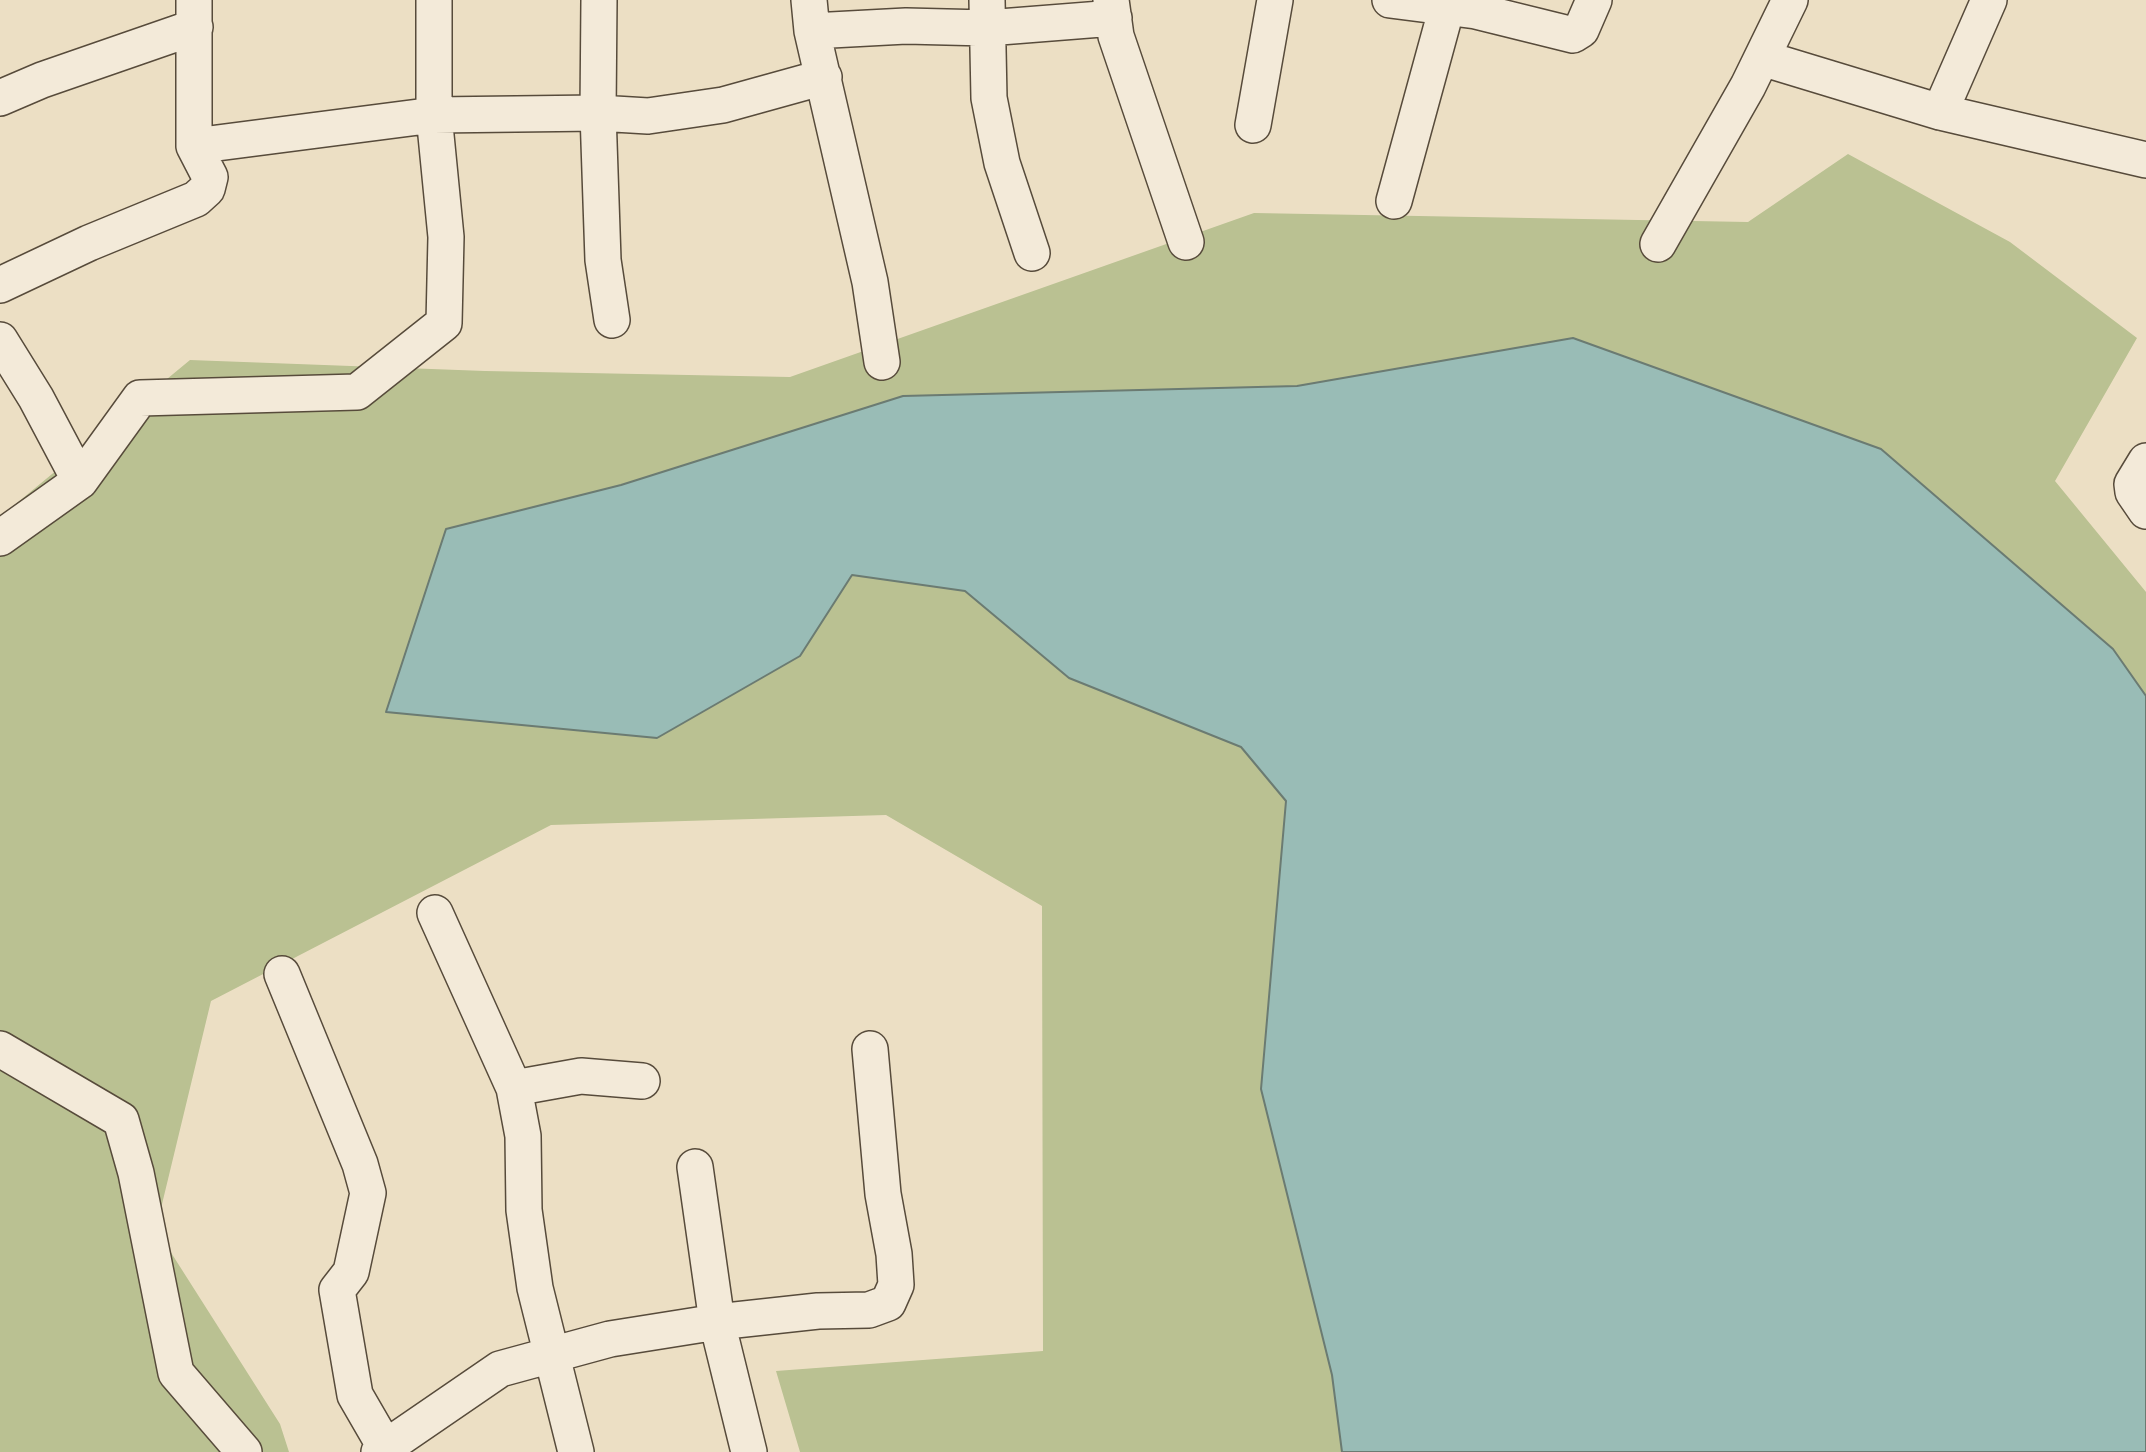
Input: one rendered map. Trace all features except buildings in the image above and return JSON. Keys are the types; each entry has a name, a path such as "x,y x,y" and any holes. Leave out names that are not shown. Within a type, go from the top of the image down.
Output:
{"street":[{"path":"0,538 80,481 140,398 357,393 444,323 446,237 434,115 434,0"},
{"path":"599,0 597,113 603,260 612,320"},
{"path":"1253,125 1275,0"},
{"path":"1390,0 1468,6 1573,35 1581,30 1594,0"},
{"path":"1658,243 1762,58 1790,0"},
{"path":"1940,112 1989,0"},
{"path":"1394,201 1468,6"},
{"path":"882,362 870,282 852,211 811,15 906,26 987,14 1113,9 1116,36 1186,242"},
{"path":"0,98 195,13 194,146 210,177 207,189 196,199 89,243 0,285"},
{"path":"987,14 989,98 1002,163 1032,253"},
{"path":"1762,58 1940,112 2146,160"},
{"path":"194,146 434,115 597,113 648,116 723,105 824,77"},
{"path":"0,340 36,398 80,481"},
{"path":"2146,461 2132,484 2133,492 2146,511"},
{"path":"435,913 514,1088 523,1136 524,1210 535,1288 576,1452"},
{"path":"282,974 360,1164 368,1193 351,1272 337,1290 355,1395 384,1451 500,1369 610,1339 717,1322 818,1311 869,1310 888,1303 894,1295 896,1285 894,1254 883,1194 870,1049"},
{"path":"0,1049 121,1120 136,1173 176,1373 244,1452"},
{"path":"514,1088 581,1076 642,1081"},
{"path":"695,1167 717,1322 749,1452"}],"green space":[{"path":"1848,154 2010,242 2137,338 2055,481 2146,592 2146,1452 800,1452 776,1371 1043,1351 1042,906 886,815 551,825 211,1001 156,1229 280,1424 289,1452 0,1452 0,517 190,360 485,371 790,377 1254,213 1748,222"}],"water":[{"path":"1573,338 1881,449 2113,649 2146,696 2146,1452 1342,1452 1332,1375 1261,1089 1286,801 1241,747 1069,678 965,591 852,575 800,656 657,738 386,712 446,529 621,485 903,396 1297,386"}]}
